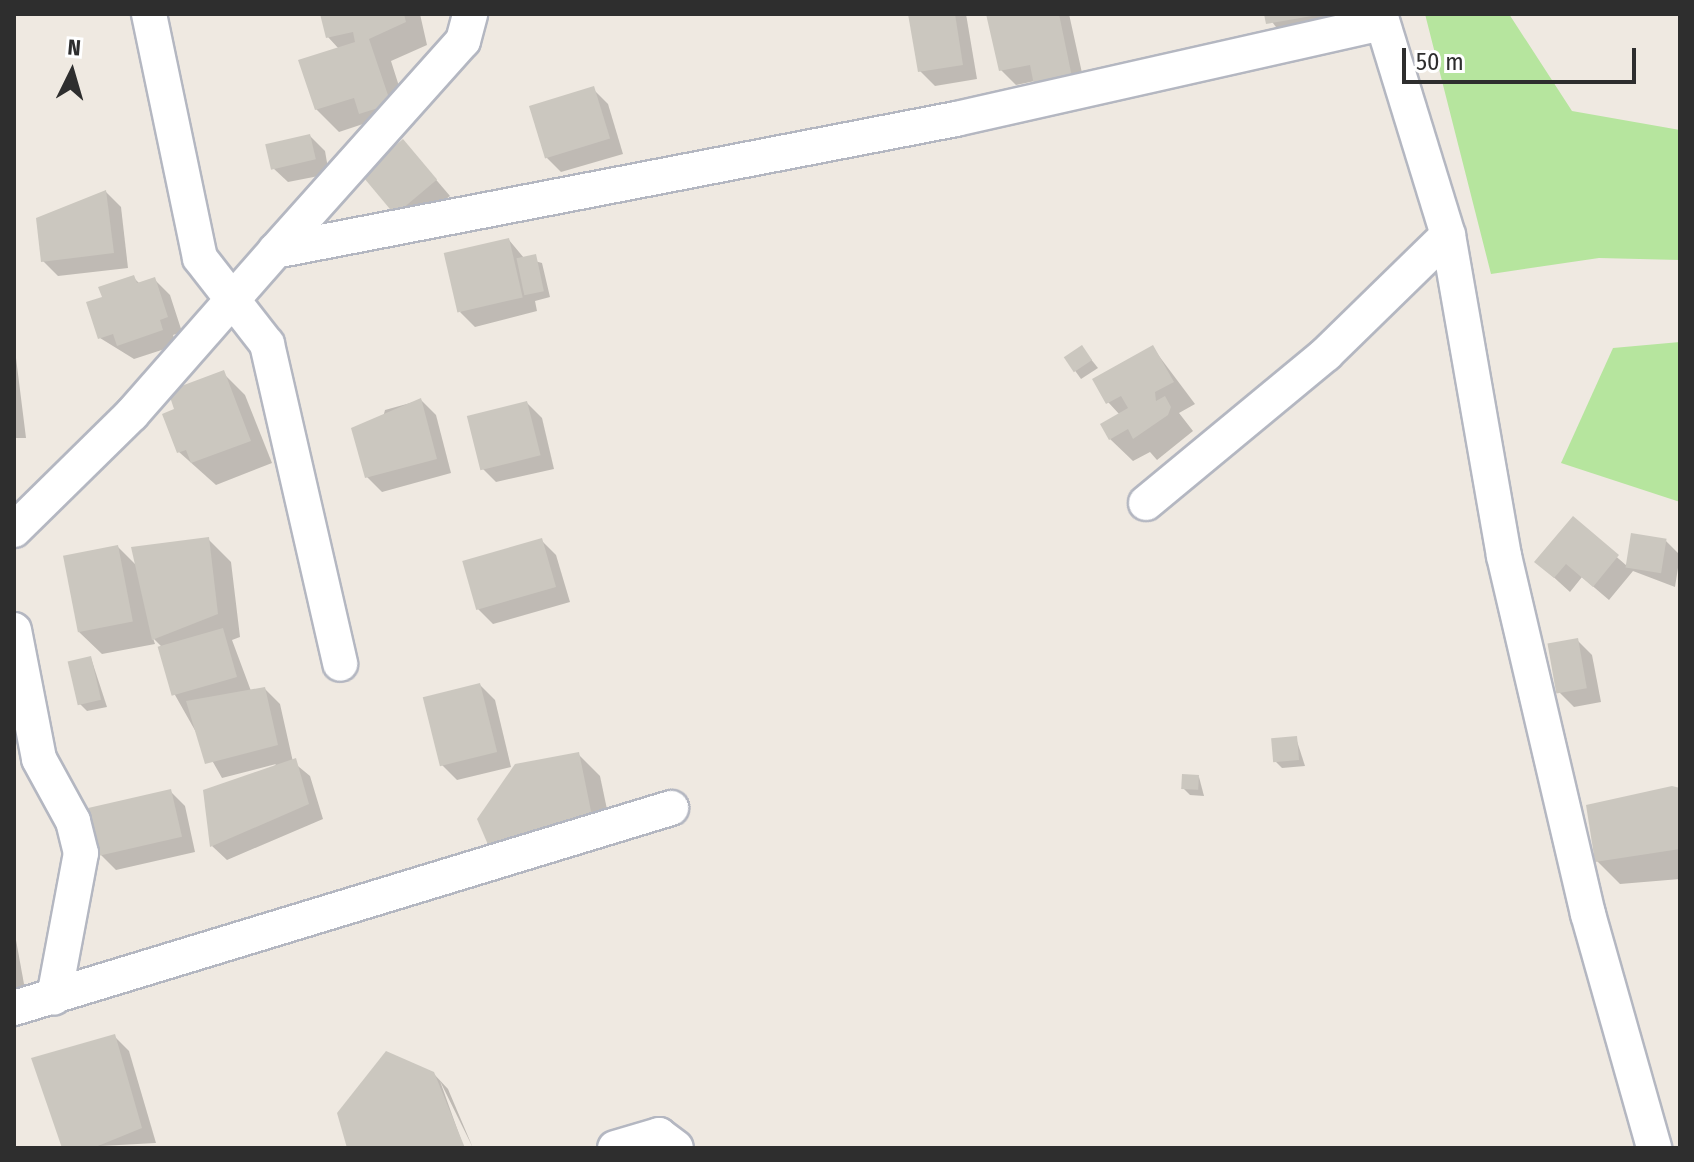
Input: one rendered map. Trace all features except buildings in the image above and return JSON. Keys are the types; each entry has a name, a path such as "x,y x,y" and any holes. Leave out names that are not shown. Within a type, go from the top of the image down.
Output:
{"street":[{"path":"149,14 200,258 267,344 340,664"},
{"path":"14,530 234,301 463,41 470,14"},
{"path":"275,251 956,119 1381,18 1448,235 1504,556 1588,914 1654,1148"},
{"path":"1146,503 1326,354 1448,235"},
{"path":"14,630 39,759 73,821 81,853 54,997"},
{"path":"14,1008 671,808"},
{"path":"615,1148 659,1135 676,1148"}],"green space":[{"path":"1425,14 1509,14 1572,111 1680,130 1680,260 1599,258 1491,274"},
{"path":"1680,342 1680,502 1561,463 1613,348"}]}
